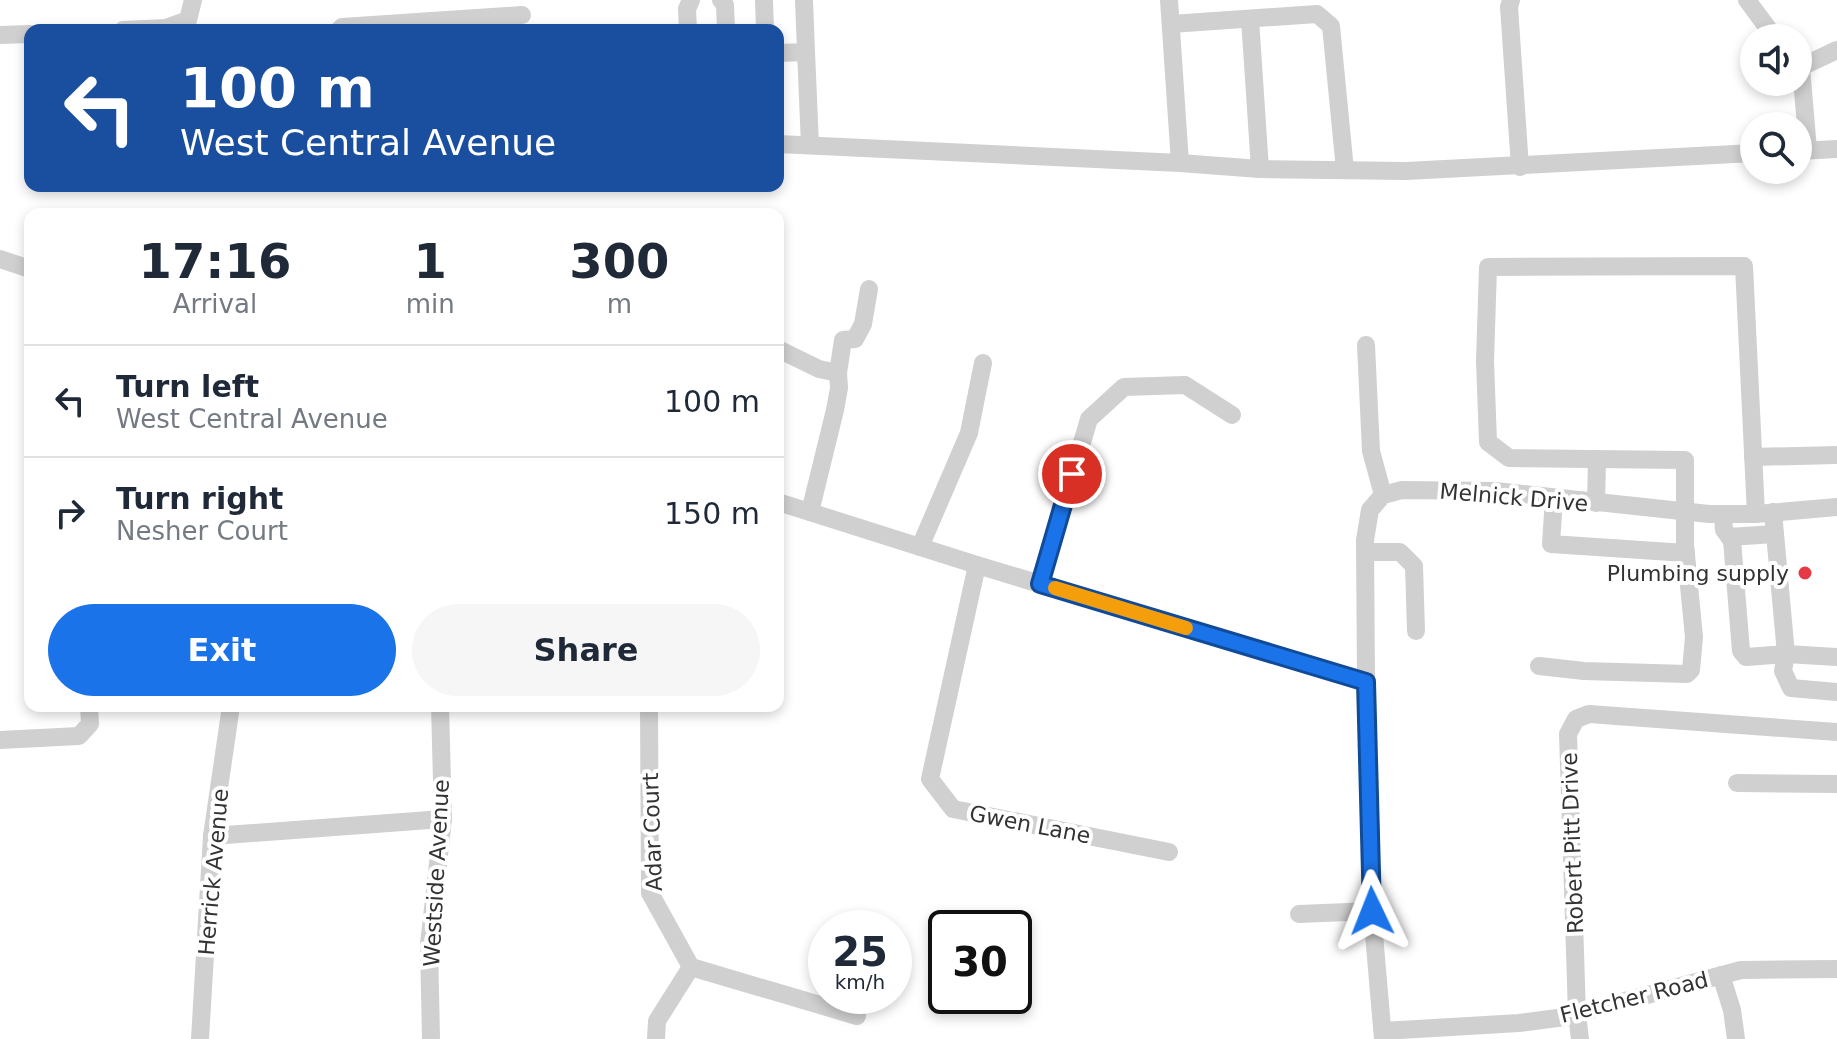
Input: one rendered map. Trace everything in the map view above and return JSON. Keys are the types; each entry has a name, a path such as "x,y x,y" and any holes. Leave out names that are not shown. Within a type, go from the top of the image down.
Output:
{"street":[{"path":"177,24 188,20 193,0"},
{"path":"688,24 687,9 691,0"},
{"path":"721,0 725,5 726,24"},
{"path":"764,0 765,24"},
{"path":"804,0 810,145"},
{"path":"1169,0 1180,163"},
{"path":"1511,0 1520,167"},
{"path":"1747,0 1765,24"},
{"path":"1171,24 1317,14 1331,26 1345,170"},
{"path":"387,24 522,15"},
{"path":"1250,19 1260,169"},
{"path":"0,35 24,34"},
{"path":"1812,61 1837,50"},
{"path":"784,53 806,52"},
{"path":"784,144 1260,169 1345,170 1520,167 1740,154"},
{"path":"1812,150 1837,149"},
{"path":"0,259 24,267"},
{"path":"1539,666 1584,671 1687,674 1691,670 1694,637 1686,553 1685,460 1509,458 1488,442 1485,361 1488,267 1744,266 1753,457 1764,513 1775,534 1786,654 1783,671 1791,688 1837,692"},
{"path":"810,512 835,410 843,340 855,339 863,324 869,289"},
{"path":"1366,345 1371,451 1383,495 1370,510 1365,552 1372,911 1383,1035"},
{"path":"784,352 819,369 838,373"},
{"path":"920,547 969,433 983,363"},
{"path":"1040,584 1089,419 1124,387 1185,385 1232,415"},
{"path":"1753,457 1837,455"},
{"path":"1596,503 1597,460"},
{"name":"Melnick Drive","path":"1383,495 1402,490 1495,491 1723,514 1837,507"},
{"path":"1554,498 1551,544 1686,553"},
{"path":"784,504 1366,682"},
{"path":"1723,514 1724,530 1732,540 1741,651 1746,657 1786,654 1837,657"},
{"path":"1729,537 1775,534"},
{"path":"1365,552 1400,552 1414,566 1416,631"},
{"name":"Gwen Lane","path":"977,565 930,779 953,809 1169,852"},
{"path":"0,740 79,736 90,724 89,712"},
{"name":"Herrick Avenue","path":"200,1039 212,836 230,712"},
{"name":"Westside Avenue","path":"431,1039 429,944 443,819 440,712"},
{"name":"Adar Court","path":"649,712 650,893 691,967"},
{"name":"Robert Pitt Drive","path":"1580,1039 1568,734 1576,719 1589,714 1837,732"},
{"path":"1737,783 1837,784"},
{"path":"212,836 443,819"},
{"path":"1299,914 1372,911"},
{"path":"656,1039 657,1021 691,967 857,1016"},
{"name":"Fletcher Road","path":"1383,1035 1519,1023 1577,1014 1741,970 1837,969"},
{"path":"1721,975 1732,1010 1736,1039"}],"slow traffic":[{"path":"1055,588 1186,628"}],"place":[{"name":"Plumbing supply","path":"1805,573"}],"route":[{"path":"1072,474 1040,584 1366,682 1372,911"}]}
